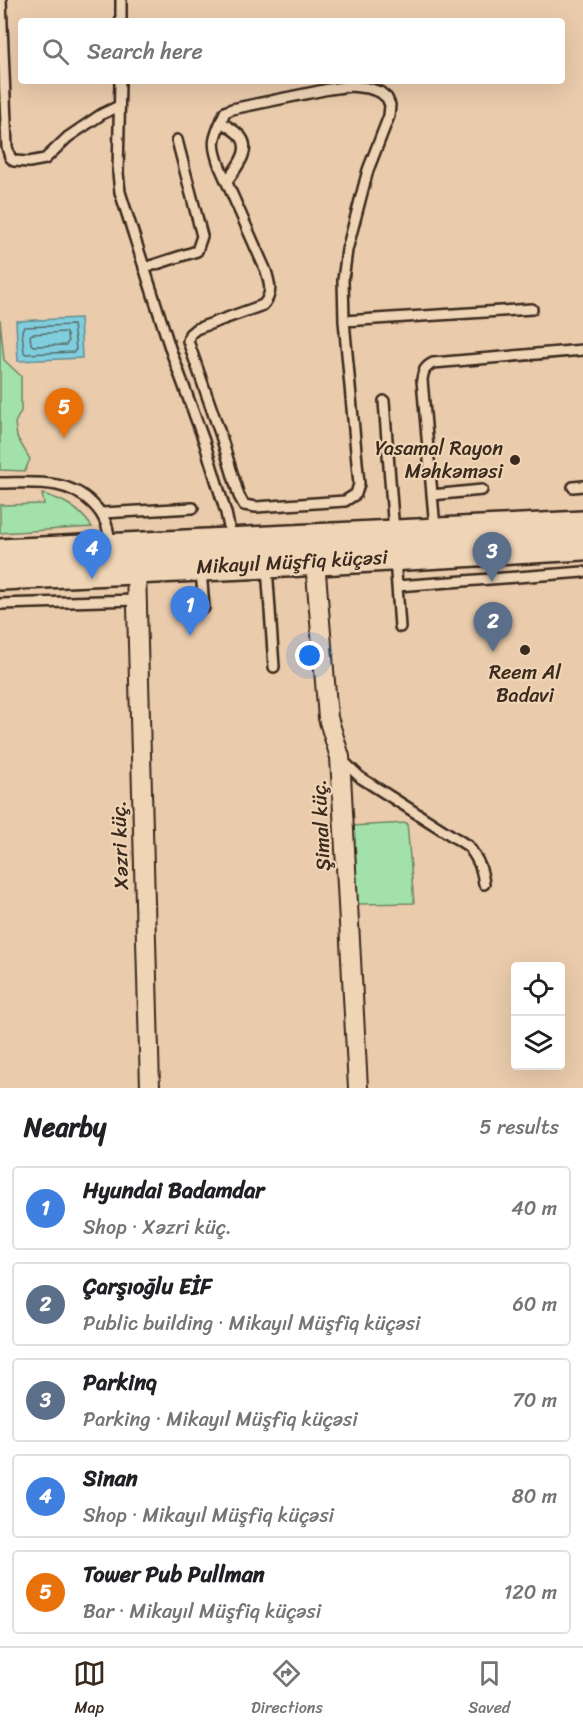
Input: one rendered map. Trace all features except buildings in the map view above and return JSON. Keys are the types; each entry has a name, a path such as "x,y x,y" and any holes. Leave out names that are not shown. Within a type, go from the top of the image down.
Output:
{"main road":[{"name":"Mikayıl Müşfiq küçəsi","path":"0,576 315,561 395,545 435,532 583,525"},
{"name":"Mikayıl Müşfiq küçəsi","path":"0,553 232,543 583,546"}],"street":[{"name":"Şimal küç.","path":"315,561 328,718 340,757 358,1088"},
{"name":"Xəzri küç.","path":"136,570 150,1088"}],"lane":[{"path":"1,0 7,147 14,161 29,162 45,159 68,138 102,114 119,106"},
{"path":"121,0 121,18"},
{"path":"120,84 118,174 120,192 171,351 204,441 226,513 232,543"},
{"path":"351,86 368,88 380,92 387,98 390,105 389,116 368,170 347,250 343,280 344,321 359,484 356,494 345,501 256,507 244,505 239,496 188,341 190,334 196,329 263,305 268,299 271,286 266,271 226,181 214,150 213,139 225,112 351,86"},
{"path":"221,122 240,135 244,142 242,159 226,181"},
{"path":"144,268 197,251 200,245 202,236 177,140"},
{"path":"344,321 532,309"},
{"path":"435,532 422,380 426,366 433,363 583,350"},
{"path":"384,401 400,627"},
{"path":"204,441 221,436"},
{"path":"0,483 60,484 82,494 102,513 109,530 110,549"},
{"path":"573,487 583,486"},
{"path":"432,495 482,490"},
{"path":"102,513 193,508"},
{"path":"267,564 274,667"},
{"path":"201,567 204,608"},
{"path":"397,585 583,572"},
{"path":"0,604 136,600"},
{"path":"340,757 361,778 468,846 477,856 482,867 484,884"}],"green space":[{"path":"0,319 4,360 21,376 21,411 15,423 17,437 30,459 25,471 0,470"},
{"path":"42,494 70,505 92,527 0,533 0,505 44,504"},
{"path":"407,823 414,903 357,904 351,826"}],"water":[{"path":"80,318 82,358 18,361 16,321"}],"place":[{"name":"Tower Pub Pullman","path":"64,438"},
{"name":"Yasamal Rayon Məhkəməsi","path":"515,460"},
{"name":"Sinan","path":"92,579"},
{"name":"Parkinq","path":"492,582"},
{"name":"Hyundai Badamdar","path":"190,636"},
{"name":"Reem Al Badavi","path":"525,650"},
{"name":"Çarşıoğlu EİF","path":"493,652"}]}
